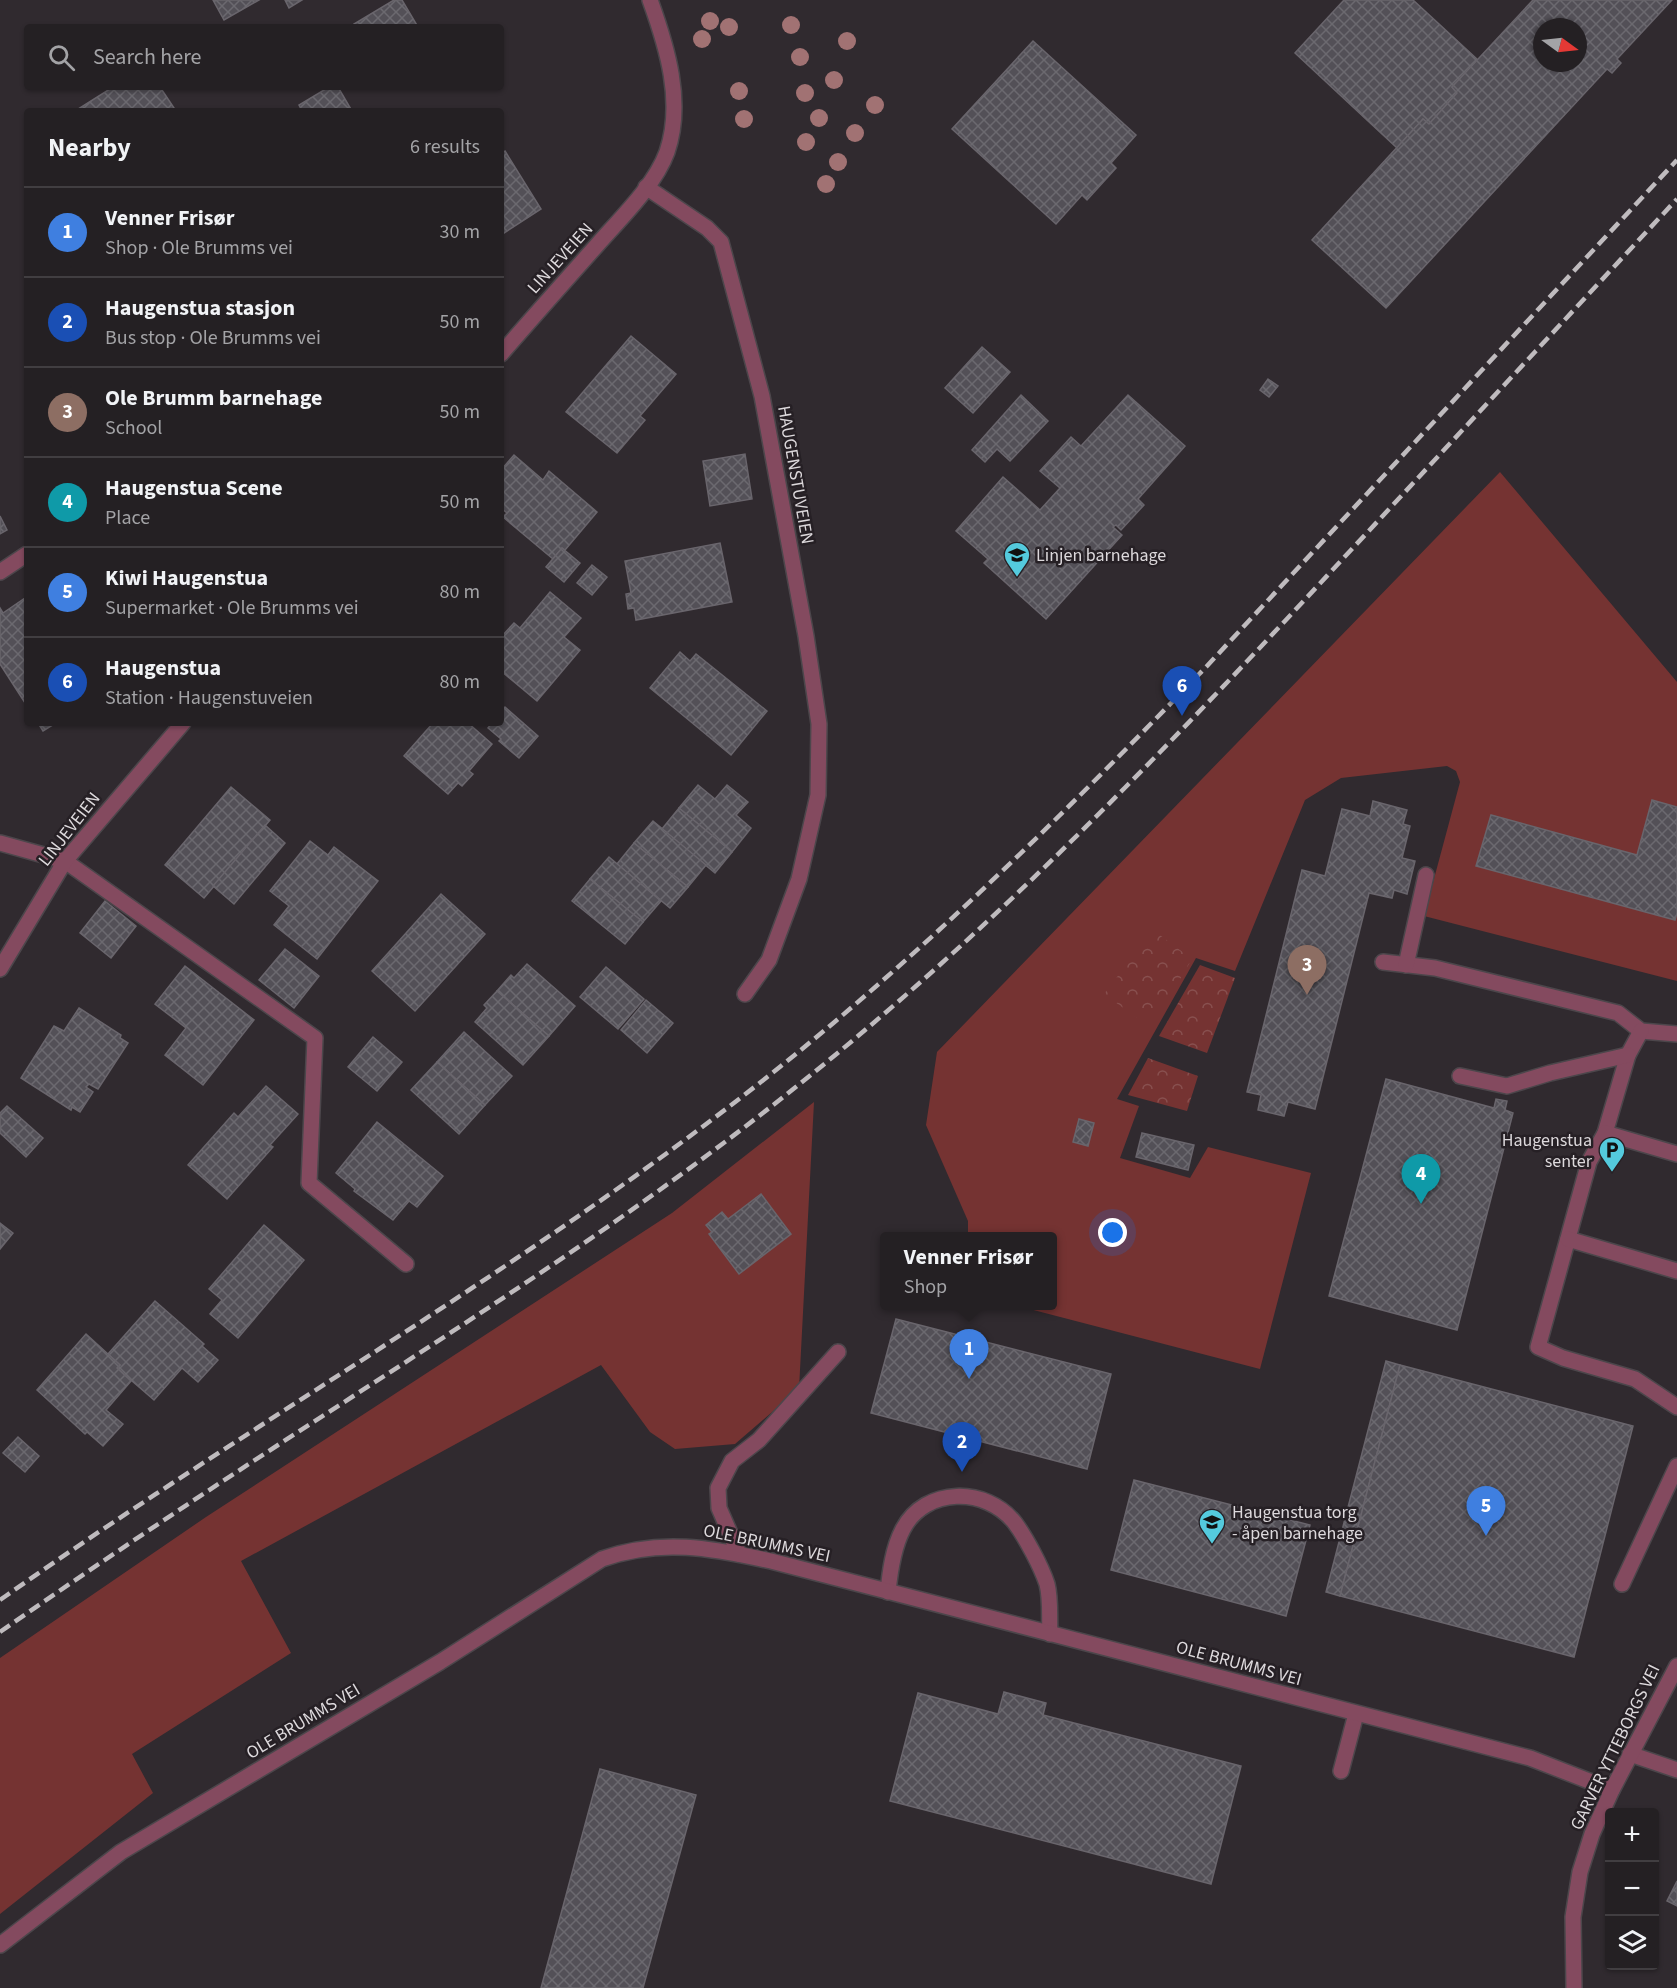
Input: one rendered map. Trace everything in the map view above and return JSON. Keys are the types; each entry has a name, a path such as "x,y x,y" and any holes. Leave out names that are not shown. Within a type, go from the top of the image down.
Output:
{"street":[{"path":"646,187 666,153 674,107 672,80 662,34 650,0"},
{"name":"LINJEVEIEN","path":"504,351 646,187"},
{"name":"HAUGENSTUVEIEN","path":"646,187 707,228 722,242 762,396 806,636 819,724 818,795 799,879 769,960 745,994"},
{"path":"0,572 24,556"},
{"name":"LINJEVEIEN","path":"0,969 65,861 180,726"},
{"path":"0,843 65,861 315,1038 309,1183 406,1264"},
{"path":"1406,964 1426,875"},
{"path":"1383,962 1435,968 1618,1013 1641,1031 1677,1034"},
{"path":"1641,1031 1628,1055 1605,1133 1589,1162 1538,1347 1563,1358 1635,1379 1677,1407"},
{"path":"1460,1077 1507,1086 1550,1073 1628,1055"},
{"path":"1605,1133 1677,1154"},
{"path":"1568,1239 1677,1271"},
{"path":"739,1554 719,1508 718,1488 732,1461 759,1440 838,1352"},
{"path":"1622,1584 1677,1466"},
{"path":"888,1592 891,1565 903,1530 916,1511 934,1500 954,1496 974,1497 995,1507 1014,1522 1041,1569 1047,1586 1050,1634"},
{"name":"OLE BRUMMS VEI","path":"0,1945 121,1852 441,1662 602,1559 626,1551 678,1546 739,1554 1530,1758 1612,1790"},
{"name":"GARVER YTTEBORGS VEI","path":"1574,1988 1573,1917 1580,1872 1592,1834 1630,1754 1677,1666"},
{"path":"1341,1771 1356,1714"},
{"path":"1630,1754 1677,1770"}],"green space":[{"path":"1500,472 1677,682 1677,981 1424,916 1460,782 1456,771 1447,766 1341,778 1305,800 1235,971 1196,958 1117,1099 1139,1106 1120,1158 1190,1178 1208,1147 1311,1173 1260,1369 1033,1310 1057,1310 1057,1232 968,1232 968,1221 926,1125 937,1052"},
{"path":"1153,930 1192,959 1151,1028 1104,994"},
{"path":"1200,965 1235,978 1207,1053 1159,1036"},
{"path":"1148,1058 1198,1076 1187,1111 1128,1095"},
{"path":"814,1102 799,1389 735,1444 675,1449 650,1432 601,1365 241,1561 291,1653 132,1754 153,1793 0,1914 0,1658 206,1517 672,1213"}],"building":[{"path":"213,0 259,0 224,20"},
{"path":"285,0 302,0 289,8"},
{"path":"394,0 402,0 416,24 354,24"},
{"path":"1344,0 1413,0 1478,60 1452,87 1457,93 1429,124 1423,119 1397,148 1295,53"},
{"path":"1533,0 1672,0 1617,59 1621,63 1612,73 1607,69 1386,308 1312,240 1423,119 1429,124 1457,93 1452,87"},
{"path":"1033,41 1136,135 1111,163 1116,168 1087,200 1082,195 1056,224 952,129"},
{"path":"108,90 162,90 174,108 80,108"},
{"path":"324,90 340,90 350,108 300,108 299,105"},
{"path":"504,152 541,209 504,233"},
{"path":"631,336 676,374 640,416 645,420 617,453 566,412"},
{"path":"982,347 1010,372 973,413 945,388"},
{"path":"1268,379 1278,386 1269,397 1260,390"},
{"path":"1021,395 1048,421 1010,461 997,449 985,462 972,450"},
{"path":"1128,395 1185,446 1138,499 1144,505 1121,530 1116,525 1113,527 1122,535 1046,619 984,563 988,559 956,531 1003,477 1040,510 1060,488 1040,471 1071,437 1081,446"},
{"path":"745,454 752,499 710,506 703,461"},
{"path":"514,455 543,480 549,471 597,512 565,550 562,548 553,559 504,518 507,513 504,510 504,467"},
{"path":"0,516 7,530 0,534"},
{"path":"720,543 732,602 636,620 634,608 628,609 626,594 631,593 625,561"},
{"path":"562,548 580,563 564,582 546,567"},
{"path":"592,565 607,577 592,595 577,583"},
{"path":"550,592 581,618 564,637 580,650 537,701 504,674 504,634 514,623 520,628"},
{"path":"24,599 24,701 0,664 0,608 3,613"},
{"path":"680,652 690,661 696,654 767,711 731,755 650,688"},
{"path":"504,708 538,736 519,758 488,728 504,726"},
{"path":"40,726 51,726 43,731"},
{"path":"430,726 471,726 492,744 469,771 473,774 462,786 458,783 448,794 404,756"},
{"path":"698,785 715,799 727,785 748,802 736,815 751,828 732,852 679,808"},
{"path":"231,787 270,820 204,898 165,865"},
{"path":"1652,800 1677,807 1677,913 1675,920 1476,866 1491,815 1637,855"},
{"path":"1373,801 1407,810 1403,824 1410,826 1402,858 1415,861 1407,894 1394,890 1392,898 1369,893 1315,1109 1288,1102 1284,1116 1258,1110 1261,1095 1247,1092 1302,870 1325,876 1342,809 1370,816"},
{"path":"679,808 732,852 715,873 662,829"},
{"path":"653,821 706,865 688,887 634,843"},
{"path":"265,825 285,843 234,904 213,886"},
{"path":"310,841 328,855 334,847 378,881 317,959 274,925 289,906 270,891"},
{"path":"634,843 688,887 670,908 617,864"},
{"path":"609,857 661,901 643,922 590,879"},
{"path":"590,879 643,922 625,944 572,901"},
{"path":"441,894 485,934 415,1011 372,971"},
{"path":"105,901 136,926 111,958 80,933"},
{"path":"285,949 319,976 294,1008 259,980"},
{"path":"527,964 575,1006 549,1036 497,991 511,975 514,978"},
{"path":"185,966 254,1020 203,1085 165,1055 186,1028 155,1004"},
{"path":"606,967 644,999 618,1029 580,997"},
{"path":"497,991 549,1036 523,1065 475,1022 487,1008 484,1005"},
{"path":"646,1000 673,1023 647,1053 621,1030"},
{"path":"79,1008 121,1035 120,1038 128,1043 98,1089 89,1084 86,1087 93,1092 80,1112 72,1107 71,1110 21,1078 54,1026 64,1031"},
{"path":"464,1032 512,1076 485,1105 437,1062"},
{"path":"373,1037 402,1062 377,1091 348,1067"},
{"path":"437,1062 485,1105 459,1134 411,1090"},
{"path":"1386,1079 1494,1108 1496,1099 1507,1101 1505,1110 1513,1113 1457,1330 1329,1296"},
{"path":"266,1086 298,1114 270,1145 273,1147 227,1199 188,1165 234,1113 238,1117"},
{"path":"7,1106 43,1138 26,1157 0,1133 0,1113"},
{"path":"1079,1119 1094,1123 1088,1146 1073,1142"},
{"path":"377,1122 443,1176 417,1207 409,1201 393,1220 354,1191 355,1189 336,1173"},
{"path":"1142,1133 1194,1145 1188,1170 1136,1157"},
{"path":"761,1194 791,1234 739,1274 709,1234 712,1232 706,1225 722,1212 728,1219"},
{"path":"0,1223 13,1233 0,1249"},
{"path":"264,1225 304,1260 238,1338 210,1314 222,1300 209,1289"},
{"path":"155,1301 204,1344 202,1346 218,1360 198,1382 182,1368 154,1400 117,1368 120,1365 108,1354"},
{"path":"896,1319 1111,1374 1087,1469 871,1413"},
{"path":"86,1334 120,1365 117,1368 131,1381 106,1410 123,1424 103,1446 87,1432 85,1434 37,1390"},
{"path":"1386,1361 1400,1365 1340,1596 1326,1592"},
{"path":"1400,1365 1633,1426 1574,1657 1340,1596"},
{"path":"18,1437 39,1456 25,1472 3,1453"},
{"path":"1134,1480 1310,1525 1286,1616 1111,1570"},
{"path":"1004,1692 1046,1703 1043,1715 1241,1766 1211,1884 890,1801 918,1693 998,1714"},
{"path":"600,1769 696,1795 643,1988 541,1988"},
{"path":"1677,1881 1677,1906 1667,1901"}],"railway":[{"path":"0,1600 196,1467 494,1274 591,1207 687,1138 781,1066 893,972 1053,822 1207,666 1677,160"},
{"path":"0,1632 173,1514 561,1259 700,1161 834,1056 971,937 1037,875 1165,747 1677,199"}],"place":[{"name":"Linjen barnehage","path":"1017,578"},
{"name":"Haugenstua","path":"1182,716"},
{"name":"Ole Brumm barnehage","path":"1307,995"},
{"name":"Haugenstua senter","path":"1612,1173"},
{"name":"Haugenstua Scene","path":"1421,1204"},
{"name":"Venner Frisør","path":"969,1379"},
{"name":"Haugenstua stasjon","path":"962,1472"},
{"name":"Kiwi Haugenstua","path":"1486,1536"},
{"name":"Haugenstua torg - åpen barnehage","path":"1212,1545"}]}
